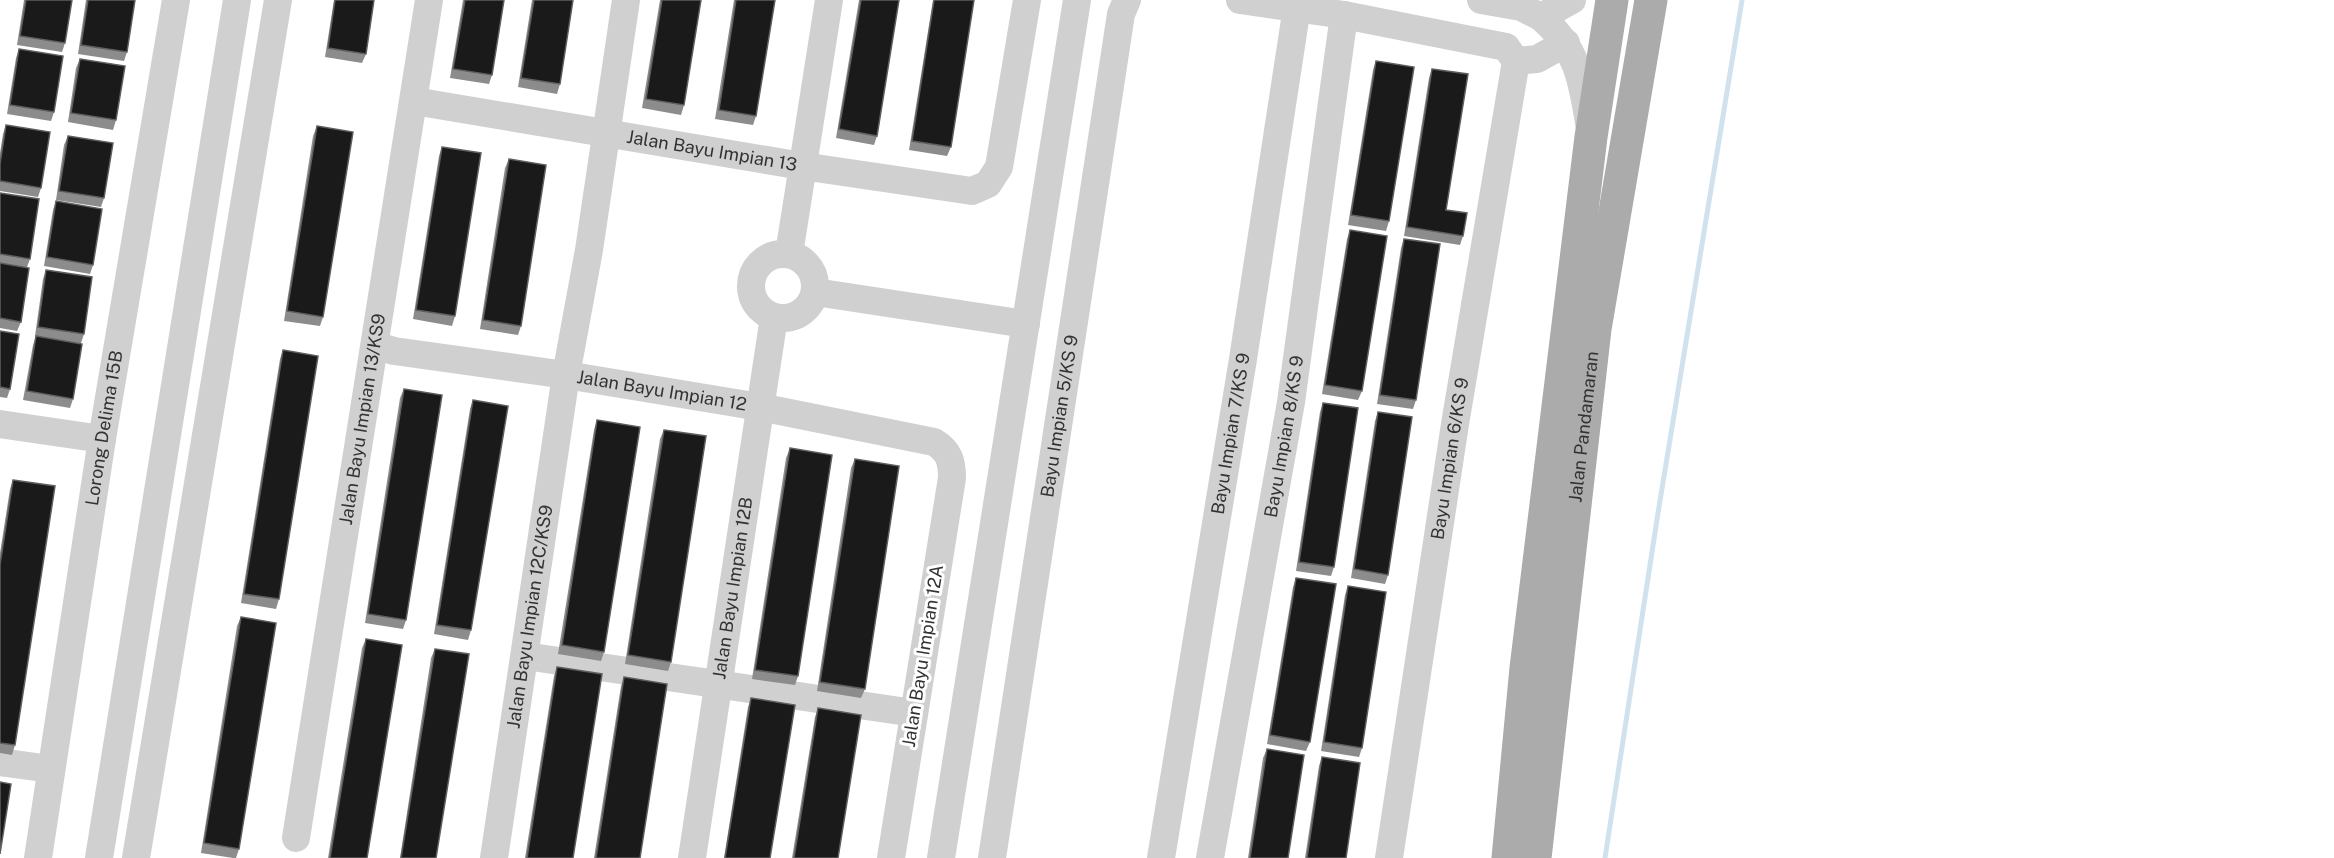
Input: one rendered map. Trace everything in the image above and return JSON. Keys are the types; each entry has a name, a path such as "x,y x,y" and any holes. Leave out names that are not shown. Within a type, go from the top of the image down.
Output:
{"main road":[{"name":"Jalan Pandamaran","path":"1508,858 1526,668 1592,137 1612,0"},
{"name":"Jalan Pandamaran","path":"1535,858 1594,329 1651,0"}],"street":[{"name":"Lorong Delima 15B","path":"38,858 100,448 176,0"},
{"path":"99,858 237,0"},
{"path":"140,854 278,0"},
{"name":"Jalan Bayu Impian 13/KS9","path":"296,838 429,0"},
{"name":"Jalan Bayu Impian 12C/KS9","path":"494,858 566,375 626,0"},
{"path":"789,254 829,0"},
{"name":"Jalan Bayu Impian 13","path":"414,101 802,166 972,191 988,184 999,168 1028,0"},
{"path":"941,858 1077,0"},
{"name":"Bayu Impian 5/KS 9","path":"994,845 1121,14 1127,0"},
{"path":"1240,0 1344,15 1537,58 1566,43"},
{"path":"1481,0 1528,8 1572,0"},
{"name":"Bayu Impian 7/KS 9","path":"1161,858 1243,359 1297,7"},
{"path":"1528,8 1566,43 1580,77 1592,137"},
{"name":"Bayu Impian 6/KS 9","path":"1389,858 1511,54 1518,24 1528,8"},
{"name":"Bayu Impian 8/KS 9","path":"1210,858 1291,402 1344,15"},
{"path":"777,254 789,254 807,265 814,277 814,292 808,306 800,313 790,317 774,317 763,312 755,302 751,291 751,278 756,267 765,258 777,254"},
{"path":"814,292 1026,324"},
{"name":"Jalan Bayu Impian 12B","path":"692,858 774,317"},
{"name":"Jalan Bayu Impian 12","path":"376,337 380,347 394,351 566,375 760,407 934,442 943,447 948,455"},
{"path":"0,424 100,448"},
{"path":"0,443 100,448"},
{"name":"Jalan Bayu Impian 12A","path":"891,858 952,478 952,463 948,455"},
{"path":"525,656 914,713"},
{"path":"0,762 51,769"}],"building":[{"path":"26,0 72,0 65,43 20,36"},
{"path":"88,0 135,0 127,52 81,45"},
{"path":"335,0 374,0 366,54 328,48"},
{"path":"465,0 504,0 492,75 453,69"},
{"path":"534,0 573,0 560,84 521,78"},
{"path":"662,0 701,0 684,105 646,99"},
{"path":"736,0 775,0 756,116 719,110"},
{"path":"861,0 899,0 877,136 839,129"},
{"path":"934,0 974,0 951,147 912,141"},
{"path":"19,49 63,56 54,112 10,105"},
{"path":"80,59 125,66 116,120 71,113"},
{"path":"1376,61 1414,67 1389,221 1351,215"},
{"path":"1432,69 1468,74 1446,210 1467,213 1463,236 1407,227"},
{"path":"6,125 50,132 41,188 0,181 0,164"},
{"path":"317,126 353,132 323,317 287,311"},
{"path":"68,136 113,143 104,198 59,191"},
{"path":"442,147 481,153 455,316 416,310"},
{"path":"509,159 546,165 521,326 483,320"},
{"path":"0,193 39,199 30,259 0,254"},
{"path":"56,201 102,209 93,265 47,257"},
{"path":"1350,230 1387,236 1362,391 1325,385"},
{"path":"1404,239 1440,244 1416,400 1380,395"},
{"path":"0,263 29,268 21,322 0,318"},
{"path":"46,270 92,277 84,334 38,327"},
{"path":"0,331 19,334 10,389 0,387"},
{"path":"36,336 82,344 73,399 27,391"},
{"path":"283,350 318,356 279,599 244,594"},
{"path":"404,389 442,395 406,620 368,614"},
{"path":"473,400 508,406 471,630 437,625"},
{"path":"1323,403 1358,408 1334,567 1299,562"},
{"path":"1378,412 1412,417 1388,575 1354,569"},
{"path":"597,420 640,427 604,652 562,645"},
{"path":"664,430 706,436 671,662 628,655"},
{"path":"790,448 832,455 798,676 755,670"},
{"path":"855,459 899,466 865,689 820,682"},
{"path":"13,480 55,486 15,745 0,743 0,565"},
{"path":"1296,578 1336,584 1310,742 1270,735"},
{"path":"1348,586 1386,592 1362,748 1324,742"},
{"path":"241,617 276,623 239,849 204,843"},
{"path":"366,639 402,645 367,858 330,858"},
{"path":"435,649 469,654 436,858 401,858"},
{"path":"557,667 602,674 573,858 527,858"},
{"path":"624,677 667,684 640,858 596,858"},
{"path":"751,698 795,705 770,858 725,858"},
{"path":"818,708 861,715 838,858 794,858"},
{"path":"1267,749 1304,755 1288,858 1250,858"},
{"path":"1322,757 1360,763 1346,858 1307,858"},
{"path":"0,782 11,784 0,854"}],"waterway":[{"path":"1605,858 1658,513 1742,0"}]}
